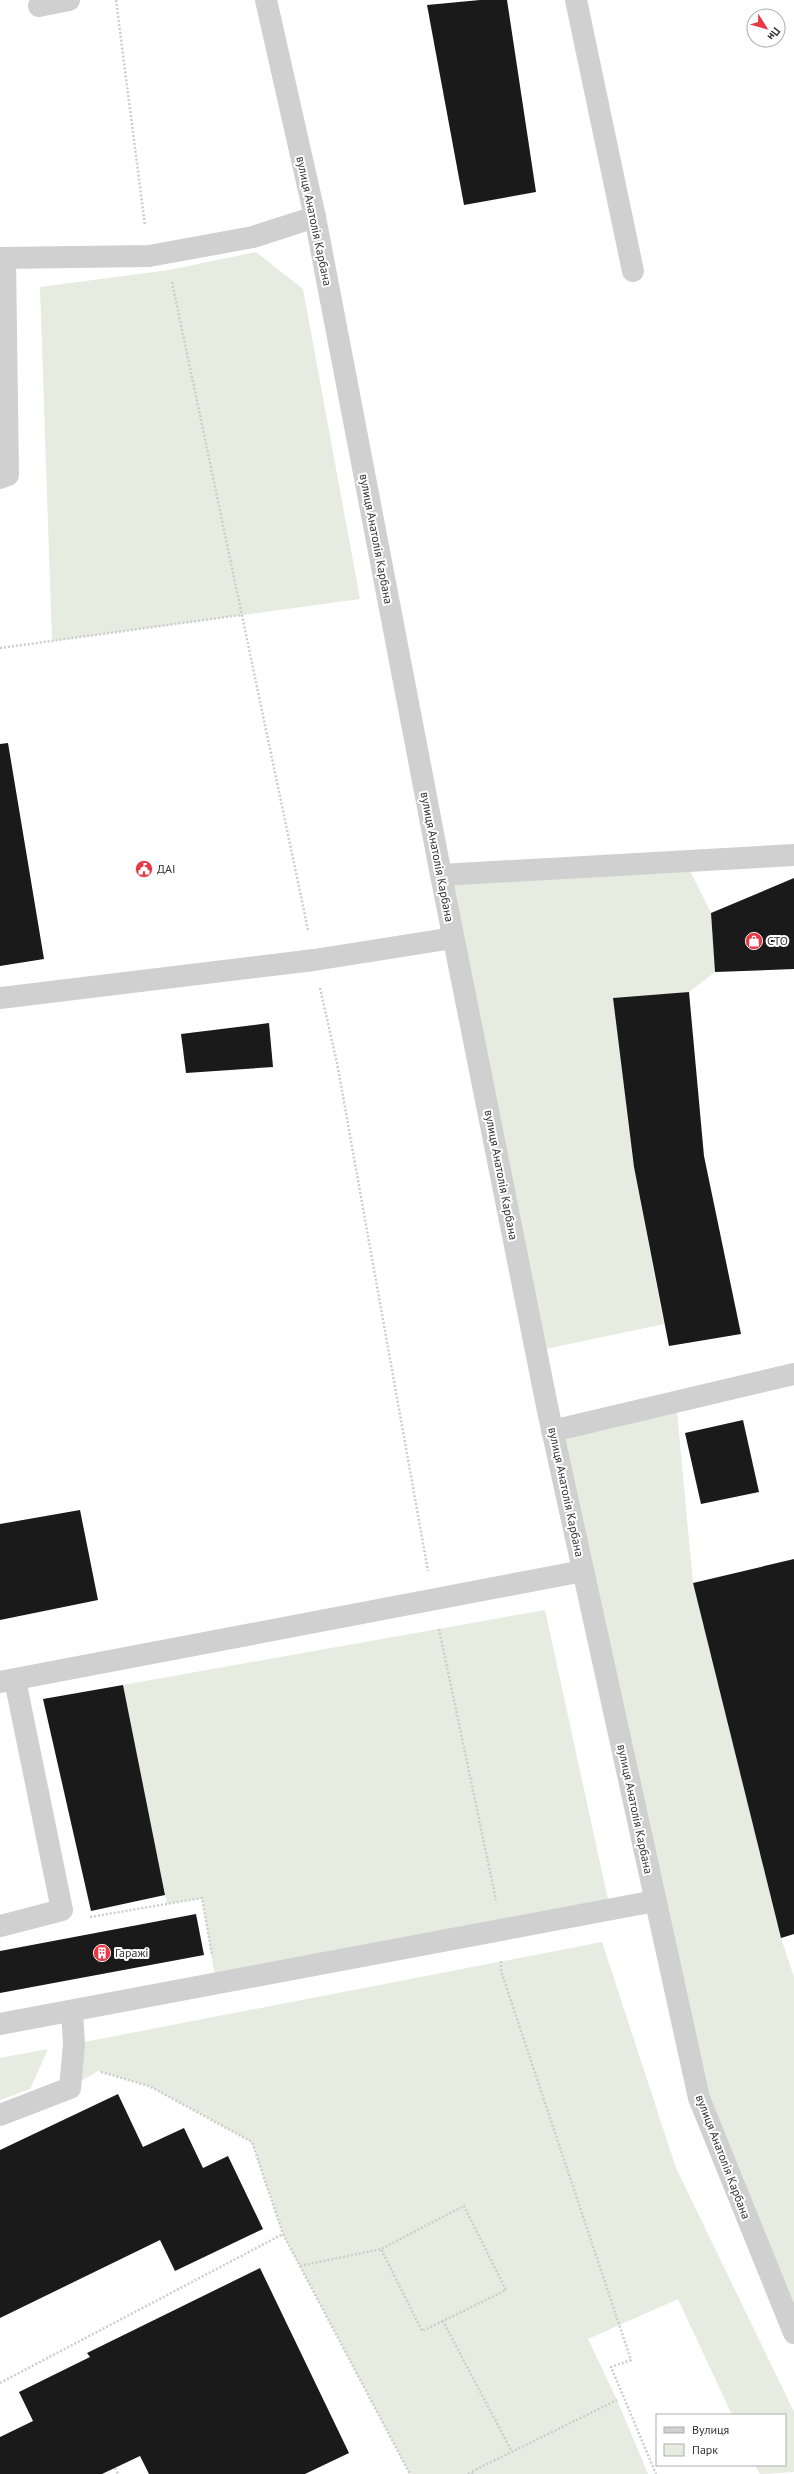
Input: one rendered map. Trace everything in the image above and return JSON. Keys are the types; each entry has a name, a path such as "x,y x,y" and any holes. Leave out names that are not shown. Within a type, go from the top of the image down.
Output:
{"street":[{"path":"39,6 69,0"},
{"name":"вулиця Анатолія Карбана","path":"266,0 315,217 453,938 552,1431 699,2098 794,2334"},
{"path":"576,0 633,271"},
{"path":"0,478 8,476 2,258 149,256 253,237 315,217"},
{"path":"441,875 794,855"},
{"path":"0,998 314,960 453,938"},
{"path":"552,1431 794,1374"},
{"path":"0,1926 62,1910 8,1681 583,1571"},
{"path":"0,2024 655,1901"},
{"path":"0,2115 70,2088 74,2044 72,2011"}],"path":[{"path":"116,0 149,256 169,270 337,1063 433,1599 503,1930 501,1971 631,2360 611,2367 656,2474"},
{"path":"0,648 241,615"},
{"path":"62,1910 69,1921 202,1898 216,1983"},
{"path":"70,2088 98,2071 142,2084 252,2142 283,2234 410,2474"},
{"path":"300,2266 381,2249 464,2206 506,2290 422,2331 381,2249"},
{"path":"0,2383 283,2234"},
{"path":"444,2321 511,2450"},
{"path":"468,2474 511,2450 617,2400"},
{"path":"115,2468 118,2474"}],"green space":[{"path":"256,252 303,289 360,599 52,641 40,287 169,270"},
{"path":"685,861 711,913 715,972 689,992 613,999 634,1167 664,1324 536,1351 441,875"},
{"path":"676,1401 693,1583 781,1938 794,1977 794,2333 699,2098 552,1431"},
{"path":"545,1610 610,1909 216,1983 202,1898 167,1904 123,1685"},
{"path":"602,1942 676,2168 794,2412 794,2472 760,2474 756,2466 786,2466 786,2414 732,2414 678,2299 588,2339 617,2400 648,2474 410,2474 283,2234 252,2142 149,2086 98,2071 70,2088 74,2044"},
{"path":"48,2049 30,2089 0,2100 0,2058"}],"building":[{"path":"480,0 507,0 536,192 464,205 427,5"},
{"path":"8,743 44,959 0,966 0,744"},
{"name":"СТО","path":"794,878 794,969 715,972 711,913"},
{"path":"689,992 704,1156 741,1334 669,1346 634,1167 613,998"},
{"path":"269,1023 273,1067 186,1073 181,1034"},
{"path":"743,1420 759,1492 701,1504 685,1433"},
{"path":"80,1510 98,1600 0,1620 0,1524"},
{"path":"794,1559 794,1934 781,1938 693,1583"},
{"path":"123,1685 165,1895 91,1911 43,1699"},
{"name":"Гаражі","path":"196,1914 204,1955 0,1993 0,1951"},
{"path":"118,2094 143,2147 184,2128 203,2168 228,2156 263,2229 175,2271 160,2240 0,2318 0,2150"},
{"path":"260,2268 349,2453 305,2474 149,2474 140,2456 102,2474 0,2474 0,2437 33,2421 19,2392 90,2357 87,2353"}],"place":[{"name":"ДАІ","path":"144,869"},
{"name":"СТО","path":"754,941"},
{"name":"Гаражі","path":"102,1953"}]}
